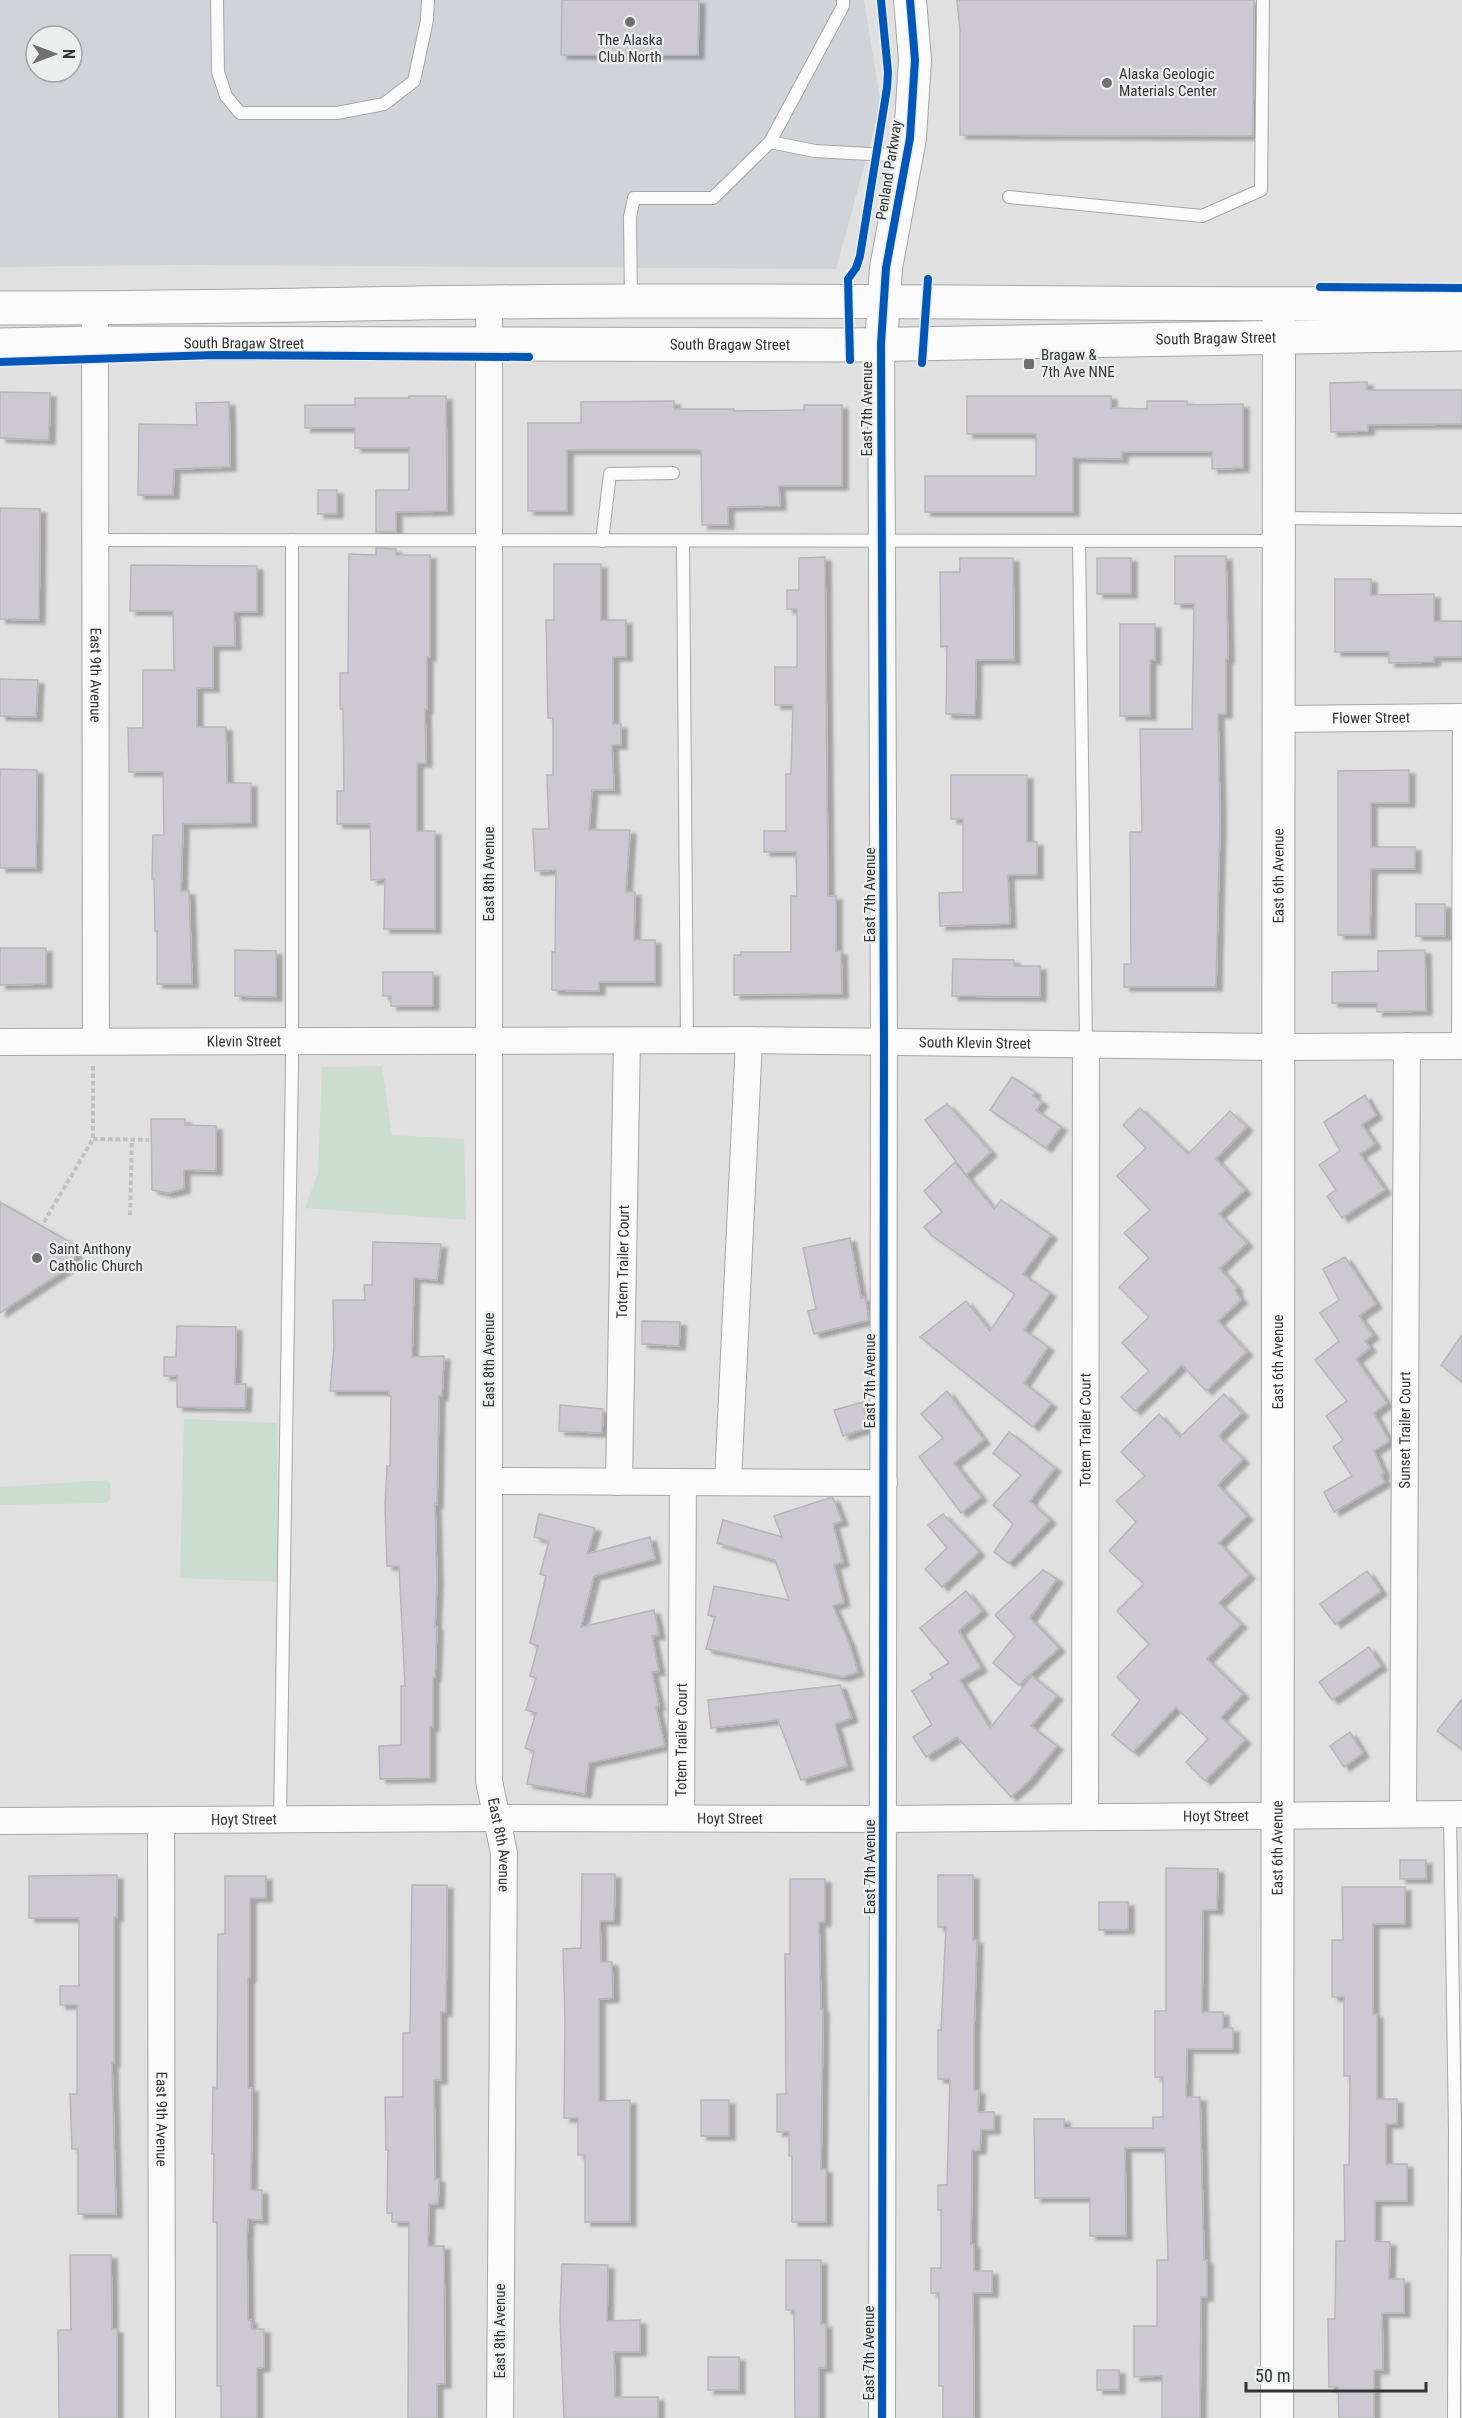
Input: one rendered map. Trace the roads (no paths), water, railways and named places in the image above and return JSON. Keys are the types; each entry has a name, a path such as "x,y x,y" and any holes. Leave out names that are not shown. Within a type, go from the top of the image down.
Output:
{"main road":[{"name":"South Bragaw Street","path":"0,308 95,309 489,301 883,300 1279,321 1462,334"},
{"name":"South Bragaw Street","path":"0,345 96,343 881,344 1279,321 1462,303"}],"street":[{"name":"Penland Parkway","path":"881,344 886,268 910,138 915,60 910,0"},
{"name":"East 8th Avenue","path":"489,301 489,1781 504,1853 500,2418"},
{"name":"East 9th Avenue","path":"95,309 96,1041"},
{"name":"East 6th Avenue","path":"1277,2418 1279,321"},
{"name":"East 7th Avenue","path":"881,344 884,1042 882,2418"},
{"name":"Flower Street","path":"1279,719 1461,717"},
{"name":"South Klevin Street","path":"489,1042 750,1040 1279,1047 1460,1046"},
{"path":"728,1482 750,1040"},
{"name":"Totem Trailer Court","path":"619,1482 627,1041"},
{"name":"Klevin Street","path":"0,1042 489,1042"},
{"name":"Totem Trailer Court","path":"1085,1817 1086,1044"},
{"name":"Sunset Trailer Court","path":"1403,1814 1407,1046"},
{"path":"489,1481 884,1483"},
{"name":"Totem Trailer Court","path":"681,1818 683,1482"},
{"name":"Hoyt Street","path":"0,1821 496,1818 884,1819 1456,1814"},
{"name":"East 9th Avenue","path":"161,1821 162,2418"}],"lane":[{"path":"217,0 218,72 226,96 240,113 337,113 384,104 414,81 427,20 428,0"},
{"path":"631,301 630,217 634,198 713,198 770,142 843,6 843,0"},
{"path":"1009,197 1202,216 1261,190 1263,0"},
{"path":"770,142 815,151 907,156"},
{"path":"602,541 610,474 674,473"},
{"path":"96,540 1079,541 1462,520"},
{"path":"280,1820 292,1042 292,540"},
{"path":"683,541 687,1041"},
{"path":"1079,541 1086,1044"},
{"path":"1460,1046 1461,717"},
{"path":"1454,2418 1456,1814"}],"place":[{"name":"The Alaska Club North","path":"630,22"},
{"name":"Alaska Geologic Materials Center","path":"1107,83"},
{"name":"Bragaw & 7th Ave NNE","path":"1029,364"},
{"name":"Saint Anthony Catholic Church","path":"37,1258"}]}
